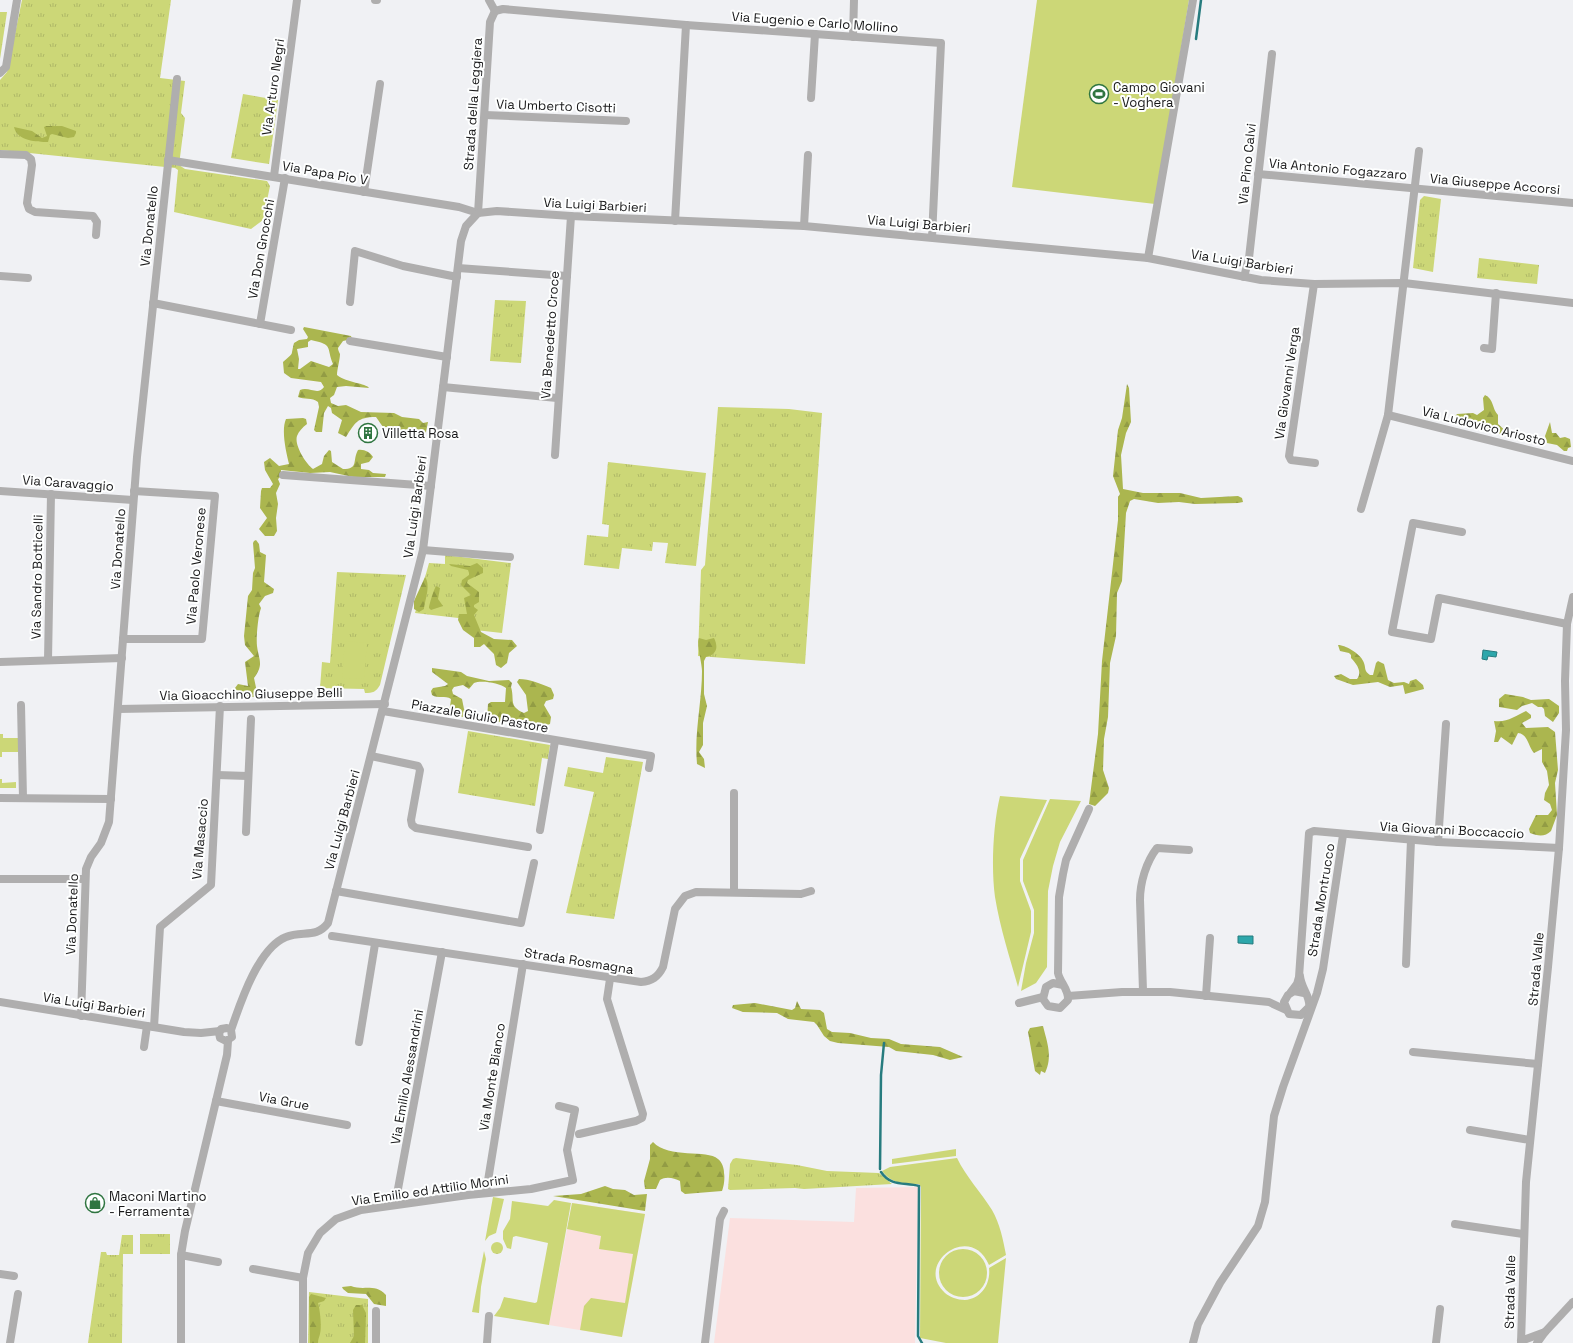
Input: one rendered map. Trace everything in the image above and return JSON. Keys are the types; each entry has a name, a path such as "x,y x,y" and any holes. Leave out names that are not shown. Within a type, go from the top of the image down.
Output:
{"street":[{"path":"3,70 17,0"},
{"name":"Via Arturo Negri","path":"274,176 297,0"},
{"path":"489,0 494,11"},
{"path":"853,37 854,0"},
{"path":"1148,258 1193,0"},
{"name":"Via Eugenio e Carlo Mollino","path":"494,11 503,9 686,25 941,43 932,237"},
{"name":"Strada della Leggiera","path":"478,213 490,22 494,11"},
{"path":"676,221 686,25"},
{"path":"812,98 815,34"},
{"name":"Via Pino Calvi","path":"1244,278 1249,258 1272,54"},
{"name":"Via Donatello","path":"80,1016 86,869 91,857 101,843 109,822 134,496 177,79"},
{"path":"364,192 380,84"},
{"name":"Via Umberto Cisotti","path":"485,115 626,121"},
{"path":"1361,509 1388,415 1416,189 1419,151"},
{"path":"0,154 26,155 31,159 32,165 27,203 29,209 35,212 93,216 97,222 96,235"},
{"path":"804,226 808,155"},
{"name":"Via Papa Pio V","path":"168,160 459,207 478,213"},
{"name":"Via Antonio Fogazzaro","path":"1258,174 1416,189"},
{"name":"Via Don Gnocchi","path":"260,324 285,178"},
{"name":"Via Giuseppe Accorsi","path":"1416,189 1573,204"},
{"name":"Via Luigi Barbieri","path":"328,923 423,550 461,241 466,226 478,213 497,210 571,216 804,226 1148,258 1244,278 1314,284 1404,282 1573,303"},
{"name":"Via Benedetto Croce","path":"555,455 557,398 571,216"},
{"path":"350,302 355,251 403,266 457,277"},
{"path":"458,268 567,276"},
{"path":"0,276 28,278"},
{"name":"Via Giovanni Verga","path":"1314,284 1288,456 1291,460 1315,463"},
{"path":"1484,348 1492,349 1496,293"},
{"path":"153,303 291,330"},
{"path":"350,341 447,357"},
{"path":"442,386 557,398"},
{"name":"Via Ludovico Ariosto","path":"1388,415 1573,461"},
{"path":"283,475 431,486"},
{"name":"Via Caravaggio","path":"0,491 134,496"},
{"name":"Via Sandro Botticelli","path":"48,660 51,494"},
{"name":"Via Paolo Veronese","path":"123,639 202,639 215,496 134,496"},
{"path":"1462,532 1413,523 1392,632 1431,639 1439,598 1567,624"},
{"path":"423,550 510,557"},
{"name":"Strada Valle","path":"1521,1342 1523,1234 1526,1182 1559,848 1566,730 1565,681 1567,624 1573,597"},
{"path":"0,662 122,658"},
{"path":"21,705 23,798"},
{"name":"Via Gioacchino Giuseppe Belli","path":"118,709 220,706 384,707"},
{"name":"Via Masaccio","path":"144,1047 150,1027 160,927 211,885 220,706"},
{"name":"Piazzale Giulio Pastore","path":"384,707 556,741 540,830"},
{"path":"246,832 251,719"},
{"path":"1438,842 1446,724"},
{"path":"556,741 651,756 649,768"},
{"path":"371,756 418,766 420,770 411,820 412,825 416,828 528,847"},
{"path":"217,779 248,776"},
{"path":"734,793 734,892"},
{"path":"0,798 111,799"},
{"path":"1058,967 1049,985 1044,991 1043,997 1048,1006 1056,1008 1066,1003 1068,996 1060,979 1058,967 1059,897 1063,874 1069,854 1089,809"},
{"name":"Strada Montrucco","path":"1286,1010 1284,1002 1297,984 1299,973 1310,833 1314,831 1343,835 1323,969 1309,998 1308,1011 1298,1017"},
{"name":"Via Giovanni Boccaccio","path":"1343,835 1438,842 1559,848"},
{"path":"1406,964 1411,840"},
{"path":"1143,991 1140,900 1141,886 1146,871 1157,848 1189,850"},
{"path":"336,891 521,923 534,863"},
{"path":"0,879 85,879"},
{"name":"Strada Rosmagna","path":"315,933 375,944 442,952 641,982 655,978 663,967 673,916 680,901 685,896 696,892 801,894 811,891"},
{"path":"181,1343 181,1255 185,1231 227,1055 224,1035 238,1011 259,965 271,948 286,937 315,933 322,930 328,923"},
{"path":"328,923 332,936"},
{"path":"1206,996 1210,938"},
{"path":"358,1042 375,944"},
{"name":"Via Emilio Alessandrini","path":"395,1205 442,952"},
{"name":"Via Monte Bianco","path":"486,1194 523,964"},
{"name":"Strada Montrucco","path":"1193,1343 1198,1324 1220,1284 1258,1226 1266,1202 1274,1116 1310,1013 1309,998 1299,973"},
{"path":"579,1134 636,1121 642,1118 607,999 610,978"},
{"path":"1049,985 1056,983 1063,985"},
{"path":"1068,996 1143,991 1263,1001 1275,1004 1286,1010 1289,1014 1298,1017 1310,1013"},
{"path":"1263,1001 1276,1000 1298,991 1309,998"},
{"path":"1019,1003 1043,997"},
{"name":"Via Luigi Barbieri","path":"0,1002 184,1032 195,1036 224,1035"},
{"path":"1298,1017 1304,1029"},
{"path":"1412,1052 1538,1064"},
{"name":"Via Grue","path":"216,1101 347,1125"},
{"name":"Via Emilio ed Attilio Morini","path":"303,1343 303,1278 308,1253 312,1244 325,1227 348,1213 395,1205 531,1189 574,1180 567,1150 575,1110 559,1106"},
{"path":"1470,1130 1530,1140"},
{"path":"705,1343 720,1219 724,1211"},
{"path":"1456,1224 1523,1234"},
{"path":"181,1255 218,1262"},
{"path":"253,1269 303,1278"},
{"path":"0,1274 14,1276"},
{"path":"10,1343 18,1294"},
{"path":"1537,1343 1573,1302"},
{"path":"1436,1343 1440,1309"},
{"path":"376,1311 376,1343"},
{"path":"487,1343 489,1316"},
{"path":"1521,1342 1546,1332"}],"shaded area":[{"path":"918,1187 915,1343 714,1343 730,1218 854,1222 856,1188"},
{"path":"572,1203 645,1214 622,1337 549,1325"}],"green space":[{"path":"22,0 171,0 160,78 185,81 181,113 185,118 179,165 185,169 267,181 270,186 263,220 251,229 174,212 178,170 175,168 0,150 0,80 7,72"},
{"name":"Campo Giovani - Voghera","path":"1037,0 1189,0 1155,204 1012,187"},
{"path":"0,12 7,12 0,59"},
{"path":"243,94 278,100 269,164 231,158"},
{"path":"62,126 76,131 76,133 74,137 68,138 52,134 50,135 48,142 38,142 23,138 16,132 14,127 32,131 42,138 47,136 44,127"},
{"path":"1424,196 1441,199 1433,272 1413,268 1420,200"},
{"path":"1479,258 1539,265 1537,284 1477,278"},
{"path":"495,300 526,301 521,363 490,361"},
{"path":"304,327 351,336 352,339 343,341 338,348 340,354 337,375 341,378 367,386 369,388 346,386 337,387 334,395 330,398 331,403 338,406 346,405 361,412 394,413 402,417 419,419 423,423 428,422 426,432 421,436 407,433 396,435 388,427 383,427 376,417 370,417 357,422 346,437 338,433 342,420 332,413 331,408 328,406 324,413 322,432 316,432 314,430 319,407 318,402 298,397 300,390 307,389 319,391 324,387 321,382 291,378 284,373 283,362 292,354 294,343 299,340 307,339 308,337 303,329","holes":["311,340 326,345 333,364 329,367 311,361 298,369 299,359 297,349 308,347 308,342"]},
{"path":"1127,384 1129,388 1131,422 1126,433 1121,455 1123,489 1143,493 1180,493 1201,498 1238,496 1242,498 1243,502 1195,504 1179,502 1158,503 1134,499 1130,501 1126,513 1122,581 1117,593 1116,636 1110,663 1108,717 1104,739 1103,770 1109,788 1108,793 1095,806 1089,804 1098,734 1102,661 1118,520 1118,497 1120,494 1113,476 1118,430 1122,418"},
{"path":"1485,395 1490,399 1498,415 1498,424 1509,434 1508,437 1491,430 1482,430 1476,426 1464,426 1455,423 1454,418 1457,414 1473,413 1477,415 1484,410 1483,398"},
{"path":"718,407 789,409 822,413 805,664 698,656 701,570 705,565"},
{"path":"286,419 306,419 307,424 297,436 297,444 304,459 310,467 313,469 322,464 324,456 329,450 331,451 332,462 343,469 348,469 353,466 358,450 362,450 367,451 373,457 369,462 361,464 361,469 369,470 373,473 386,474 385,477 353,477 330,472 310,473 281,470 281,476 278,479 280,484 276,493 278,504 276,518 277,531 274,536 265,536 259,529 267,518 260,508 261,491 262,488 270,488 273,484 265,470 264,462 270,458 279,466 289,464 284,441"},
{"path":"1550,422 1552,433 1556,433 1560,438 1565,437 1570,439 1571,447 1568,448 1567,451 1564,451 1557,445 1547,443 1545,436"},
{"path":"608,462 706,473 696,566 665,563 668,543 653,542 652,551 622,548 619,569 584,565 587,535 608,537 609,525 602,524"},
{"path":"256,540 259,544 260,552 266,555 264,582 274,589 273,593 265,596 259,604 261,608 258,621 257,642 260,666 254,678 258,697 249,697 236,693 235,688 238,684 248,686 245,662 254,656 245,645 244,636 248,596 252,590 253,573 255,568 253,543"},
{"path":"445,555 511,563 502,633 466,629 467,619 415,613 429,563 445,564"},
{"path":"477,563 483,568 483,573 468,580 467,583 479,592 479,602 474,605 474,607 478,610 474,615 481,632 494,639 512,640 517,646 509,653 507,663 501,668 496,665 494,654 484,644 480,647 474,647 474,638 463,630 458,620 459,614 467,614 464,598 471,595 461,585 462,580 469,575 469,573 468,570 451,566 449,564 470,566"},
{"path":"337,572 406,575 380,685 376,691 365,693 364,689 320,688 322,662 330,663"},
{"path":"425,577 428,584 427,593 424,609 419,612 414,609 414,601"},
{"path":"436,586 440,588 438,599 443,606 431,610 429,606"},
{"path":"699,638 706,640 714,638 716,642 716,650 712,655 706,657 704,661 704,694 707,706 703,723 703,745 699,752 704,759 705,768 697,764 696,752 702,671 698,644"},
{"path":"345,641 367,643 364,679 342,678"},
{"path":"1338,645 1341,645 1357,654 1363,660 1368,674 1373,675 1376,663 1378,661 1384,664 1388,680 1394,683 1404,682 1409,684 1410,681 1416,679 1423,685 1424,689 1405,694 1403,685 1390,687 1378,682 1353,685 1336,679 1334,676 1341,674 1350,679 1357,679 1359,676 1358,668 1351,658 1351,655 1340,651"},
{"path":"432,668 461,672 467,676 489,681 509,680 512,683 511,687 514,705 524,713 528,711 526,695 517,682 519,679 540,683 551,688 554,695 553,699 546,701 544,705 551,717 550,724 538,728 530,721 521,723 516,720 497,722 487,719 488,704 491,702 505,702 506,688 490,682 477,682 474,683 469,689 463,685 454,687 452,690 453,694 462,699 464,709 471,712 472,716 468,718 427,709 428,706 450,707 451,699 432,695 431,691 433,688 448,684 432,672"},
{"path":"1505,694 1531,700 1549,699 1559,706 1559,713 1553,722 1545,716 1544,709 1542,707 1538,707 1532,703 1522,706 1517,710 1499,707 1499,699"},
{"path":"1526,711 1531,715 1531,718 1522,723 1526,728 1548,727 1555,732 1558,770 1555,783 1557,815 1551,831 1544,835 1530,833 1529,829 1536,815 1548,815 1552,810 1550,804 1544,800 1545,793 1549,785 1547,771 1542,762 1542,749 1534,753 1526,738 1518,733 1512,745 1501,737 1498,742 1494,742 1496,731 1494,721 1507,720"},
{"path":"468,731 550,745 548,759 542,758 535,806 458,793"},
{"path":"0,734 3,734 3,738 18,738 18,752 2,752 2,757 0,757"},
{"path":"606,757 643,762 614,919 566,913 594,792 564,786 568,767 603,773"},
{"path":"0,779 2,779 2,783 16,782 16,788 0,788"},
{"path":"1000,796 1047,800 1020,859 1020,881 1031,911 1031,932 1018,987 1005,943 995,897 993,860 994,833"},
{"path":"1050,799 1081,801 1060,842 1053,866 1048,891 1047,967 1036,983 1021,991 1026,963 1034,933 1034,910 1023,881 1023,860"},
{"path":"797,1001 801,1009 820,1010 824,1013 827,1029 832,1032 850,1033 871,1038 889,1039 901,1044 940,1047 963,1057 950,1060 933,1055 896,1051 889,1047 838,1043 830,1041 824,1036 814,1022 788,1019 777,1013 743,1012 732,1008 733,1005 755,1003 792,1010 795,1008"},
{"path":"1043,1026 1048,1044 1049,1061 1045,1073 1041,1071 1040,1075 1035,1071 1028,1032 1030,1028"},
{"path":"653,1142 668,1150 713,1156 718,1159 722,1163 724,1171 722,1191 685,1194 681,1191 680,1181 673,1178 660,1180 656,1189 645,1189 644,1181 650,1159 650,1145"},
{"path":"956,1149 956,1156 892,1164 892,1159"},
{"path":"736,1158 797,1165 827,1171 879,1173 892,1184 804,1189 730,1190 728,1189 730,1164 733,1159"},
{"path":"957,1158 995,1215 1001,1232 1006,1255 989,1265 981,1252 970,1247 959,1247 948,1252 940,1260 936,1270 937,1282 945,1293 951,1297 962,1300 971,1299 980,1294 987,1285 989,1268 1006,1258 998,1343 946,1343 920,1338 921,1187 919,1184 894,1181 882,1171 890,1167"},
{"path":"605,1186 613,1189 625,1190 634,1195 647,1194 645,1211 553,1196 581,1194"},
{"path":"493,1197 504,1199 496,1233 489,1236 485,1241"},
{"path":"554,1200 571,1203 549,1325 494,1316 500,1308 504,1297 535,1303 537,1302 548,1243 516,1236 513,1237 511,1249 507,1248 503,1239 503,1231 510,1219 512,1201 548,1206"},
{"path":"572,1203 645,1214 622,1337 580,1330 584,1306 591,1298 625,1303 633,1254 599,1249 601,1236 567,1229"},
{"path":"140,1234 170,1234 170,1254 140,1254"},
{"path":"122,1235 133,1235 133,1254 123,1254 122,1343 88,1343 101,1252 106,1252 107,1255 119,1255"},
{"path":"495,1242 499,1242 503,1248 499,1254 495,1254 491,1250 491,1246"},
{"path":"958,1249 968,1249 980,1256 987,1268 987,1278 980,1290 968,1297 958,1297 950,1293 943,1286 939,1278 939,1268 943,1260 950,1253"},
{"path":"484,1251 486,1259 481,1287 479,1313 472,1312"},
{"path":"351,1286 373,1288 382,1291 386,1295 386,1306 374,1304 366,1294 348,1293 342,1287"},
{"path":"309,1292 368,1299 368,1343 308,1343"},
{"path":"311,1294 326,1298 324,1301 318,1303 321,1331 318,1343 310,1343 309,1297"},
{"path":"356,1305 362,1305 366,1313 365,1343 350,1343 354,1336 353,1310"}],"water":[{"path":"1483,650 1497,652 1496,657 1488,656 1487,660 1482,659"},
{"path":"1238,936 1253,936 1253,944 1238,943"}],"waterway":[{"path":"1196,39 1201,0"},
{"path":"880,1169 881,1075 884,1043"},
{"path":"881,1172 885,1177 894,1182 919,1186 918,1336 922,1343"}],"place":[{"name":"Campo Giovani - Voghera","path":"1099,94"},
{"name":"Villetta Rosa","path":"368,433"},
{"name":"Maconi Martino - Ferramenta","path":"95,1203"}]}
